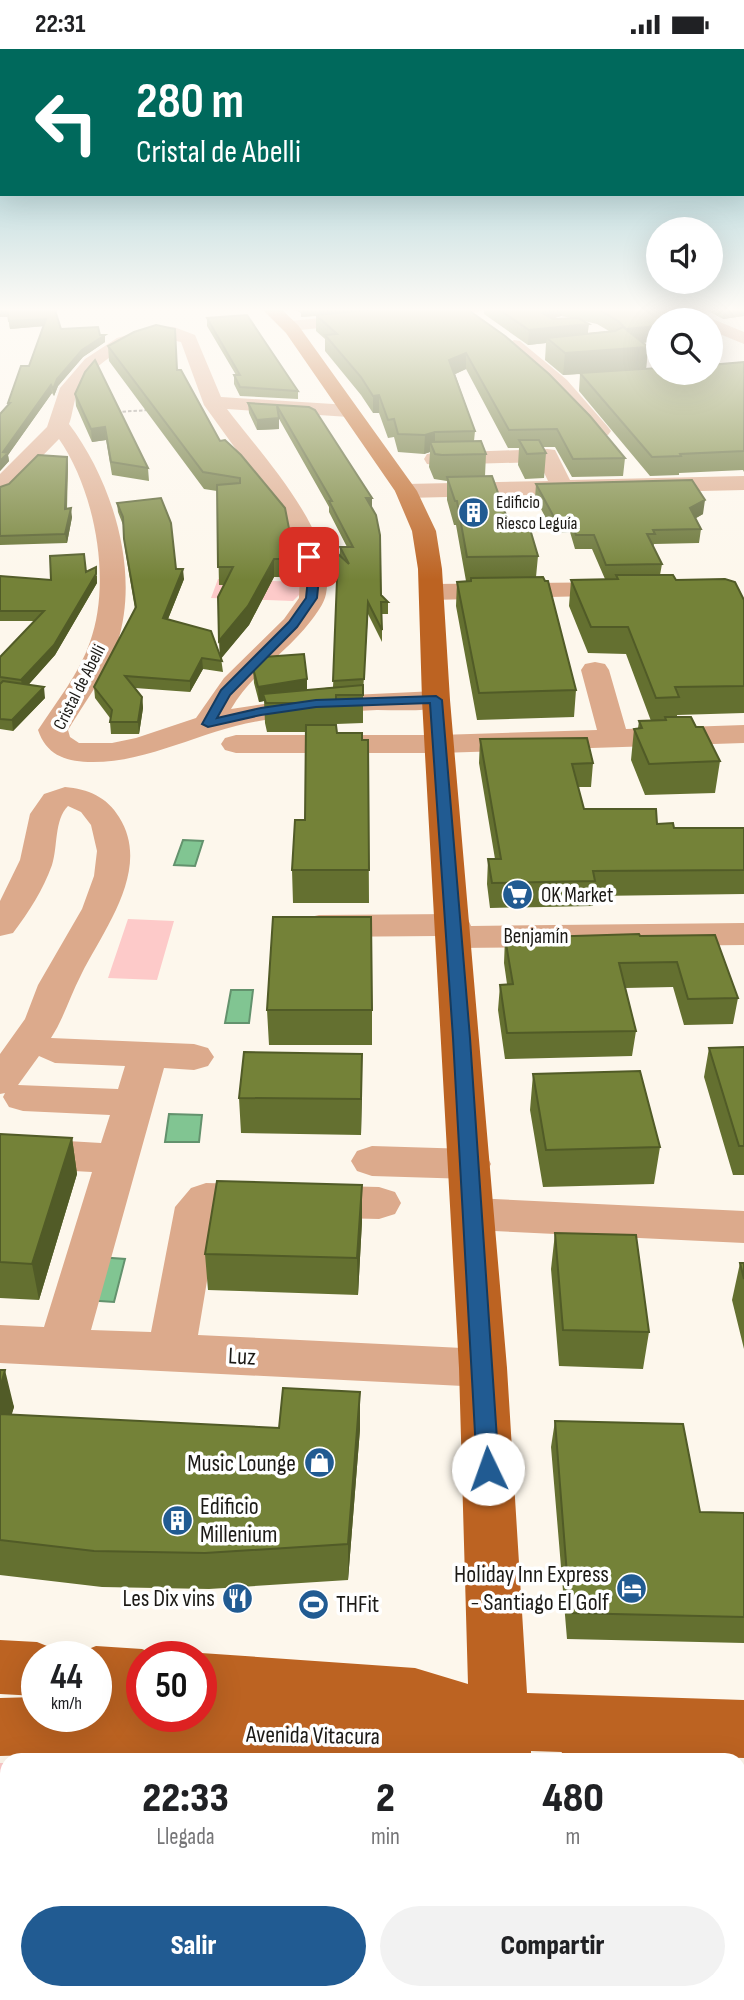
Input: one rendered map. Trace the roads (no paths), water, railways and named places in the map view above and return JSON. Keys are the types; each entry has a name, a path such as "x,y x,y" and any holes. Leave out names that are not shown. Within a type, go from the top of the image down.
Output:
{"main road":[{"path":"340,398 406,491 425,531 432,591 436,700 483,1368 500,1741"},
{"path":"0,1667 21,1668"},
{"name":"Avenida Vitacura","path":"217,1682 415,1696 500,1741"},
{"name":"Avenida Vitacura","path":"0,1727 68,1725 361,1738 415,1736 500,1741 645,1726 744,1729"},
{"path":"601,1753 645,1726"}],"street":[{"path":"0,486 45,442 59,421 66,398"},
{"path":"208,724 225,693 293,625 312,598 314,589 304,531 293,508 251,458 211,398"},
{"path":"572,398 614,448"},
{"path":"213,403 349,411"},
{"name":"Cristal de Abelli","path":"59,421 96,484 108,523 113,584 111,614 100,652 53,730 56,742 80,752 138,747 208,724 261,711 316,703 436,700"},
{"path":"435,459 547,455 562,487"},
{"path":"406,491 562,487 636,477 744,483"},
{"path":"432,591 648,590"},
{"path":"595,670 614,738"},
{"path":"236,744 439,744 744,734"},
{"path":"66,796 80,752"},
{"path":"0,925 21,897 30,877 40,850 43,821 57,798 66,796 87,802 101,811 110,831 114,858 92,922 58,984 12,1089 134,1103"},
{"name":"Benjamín","path":"312,921 744,935"},
{"path":"55,1050 194,1057"},
{"path":"62,1347 148,1055"},
{"path":"0,1151 117,1159"},
{"path":"171,1352 198,1207 206,1199 376,1182 470,1164"},
{"path":"473,1213 744,1227"},
{"name":"Luz","path":"0,1344 483,1368"}],"place":[{"name":"Edificio Riesco Leguía","path":"473,512"},
{"name":"OK Market","path":"518,895"},
{"name":"Music Lounge","path":"319,1463"},
{"name":"Edificio Millenium","path":"177,1520"},
{"name":"Holiday Inn Express - Santiago El Golf","path":"632,1588"},
{"name":"Les Dix vins","path":"238,1598"},
{"name":"THFit","path":"313,1604"}]}
